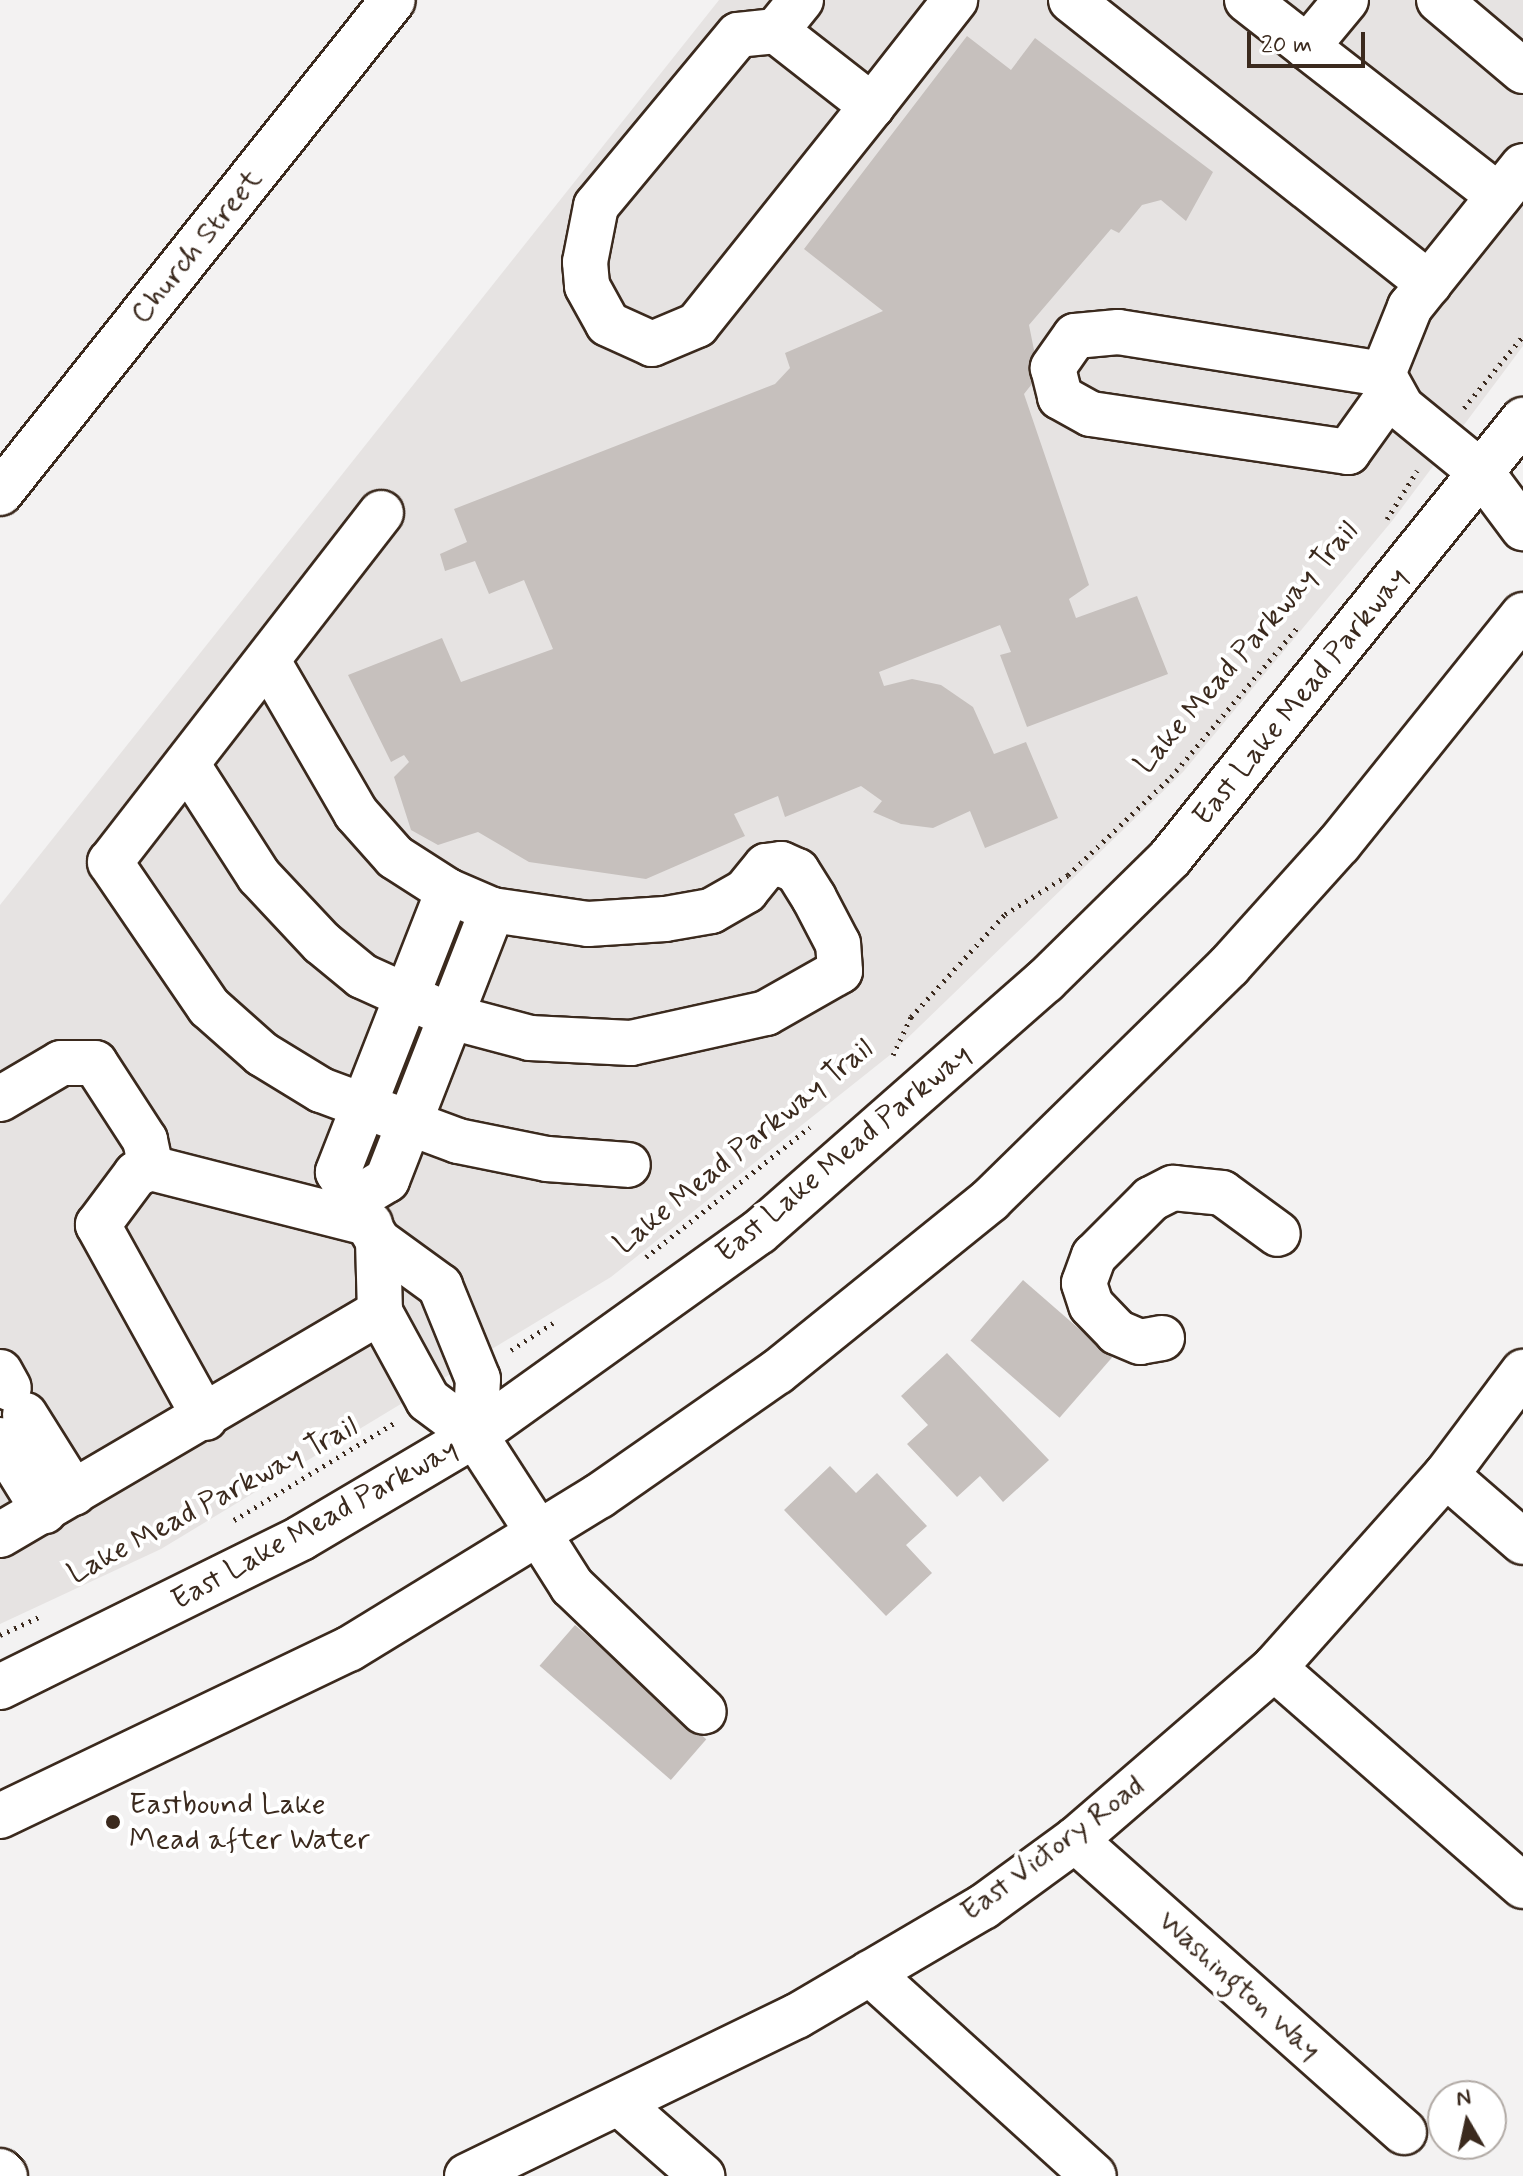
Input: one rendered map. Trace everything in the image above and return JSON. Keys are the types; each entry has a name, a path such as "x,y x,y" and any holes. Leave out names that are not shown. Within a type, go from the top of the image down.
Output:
{"main road":[{"name":"Church Street","path":"0,493 393,0"},
{"path":"872,106 789,15 738,35 596,206 585,262 587,286 608,324 652,344 697,325 872,106 955,0"},
{"path":"1071,0 1429,284"},
{"path":"1247,0 1307,47 1511,181 1396,330 1387,383 1348,452 1091,414 1060,397 1053,368 1075,336 1118,332 1387,383 1441,439 1482,473 1523,528"},
{"path":"1307,47 1346,0"},
{"path":"1439,0 1523,71"},
{"name":"East Lake Mead Parkway","path":"0,1687 301,1538 475,1435 759,1232 1096,932 1170,858 1523,420"},
{"path":"381,513 110,862 209,1007 262,1054 365,1110 410,1126 504,1151 628,1165"},
{"path":"0,1816 349,1649 539,1534 777,1372 990,1200 1229,966 1339,844 1523,615"},
{"path":"187,764 235,844 285,907 362,976 406,999 455,1018 530,1038 631,1043 766,1013 840,971 838,944 814,898 797,871 781,864 766,866 746,891 711,911 665,919 588,924 492,910 448,891 395,857 356,813 268,661"},
{"path":"448,891 365,1110 338,1172 368,1221 440,1286 473,1368 475,1435"},
{"path":"492,910 455,1018 368,1221 380,1312 428,1400 475,1435 572,1586 704,1712"},
{"path":"0,1099 61,1063 95,1063 145,1140 144,1171 98,1225 205,1418"},
{"path":"0,1131 66,1090 90,1097 144,1171 368,1221"},
{"path":"1162,1338 1140,1342 1117,1332 1091,1305 1084,1283 1094,1256 1151,1199 1173,1188 1222,1193 1278,1234"},
{"path":"0,1535 205,1418 380,1312"},
{"name":"East Victory Road","path":"467,2176 619,2103 870,1973 983,1907 1075,1840 1274,1668 1446,1475 1523,1372"},
{"path":"8,1404 59,1502"},
{"path":"1446,1475 1523,1542"},
{"path":"1274,1668 1523,1886"},
{"name":"Washington Way","path":"1075,1840 1404,2132"},
{"path":"870,1973 1094,2176"},
{"path":"619,2103 702,2176"},
{"path":"0,2171 5,2176"}],"path":[{"name":"Lake Mead Parkway Trail","path":"1379,531 1441,439 1523,336"},
{"name":"Lake Mead Parkway Trail","path":"888,1061 911,1017 1005,914 1068,875 1171,777 1300,625"},
{"name":"Lake Mead Parkway Trail","path":"640,1261 820,1119"},
{"path":"473,1368 557,1321"},
{"name":"Lake Mead Parkway Trail","path":"218,1530 384,1434 428,1400"},
{"name":"Lake Mead Parkway Trail","path":"0,1635 55,1610"}],"shaded area":[{"path":"719,0 1523,0 1523,346 1392,521 1183,772 890,1055 611,1277 161,1549 0,1624 0,905"}],"building":[{"path":"967,36 1011,70 1035,38 1213,172 1186,221 1161,200 1142,205 1119,233 1111,229 1029,325 1039,375 1024,394 1089,585 1069,599 1076,618 1137,596 1168,674 1027,727 1000,655 1011,652 1000,625 879,672 884,686 912,679 941,685 973,707 994,754 1026,742 1058,818 985,848 970,811 933,828 901,824 873,812 882,801 861,786 785,817 778,796 734,814 745,836 646,879 529,862 478,832 438,845 411,830 394,777 409,762 404,755 391,762 348,675 442,638 461,682 553,649 524,580 489,594 475,561 445,571 440,554 467,542 454,509 775,384 790,368 785,353 883,311 804,249"},
{"path":"1023,1280 1112,1357 1060,1418 971,1340"},
{"path":"947,1353 1049,1460 1003,1502 980,1476 957,1497 907,1444 928,1425 901,1396"},
{"path":"830,1466 856,1493 877,1473 927,1526 906,1545 932,1573 886,1616 784,1510"},
{"path":"575,1625 706,1739 671,1780 540,1666"}],"place":[{"name":"Eastbound Lake Mead after Water","path":"113,1822"}]}
